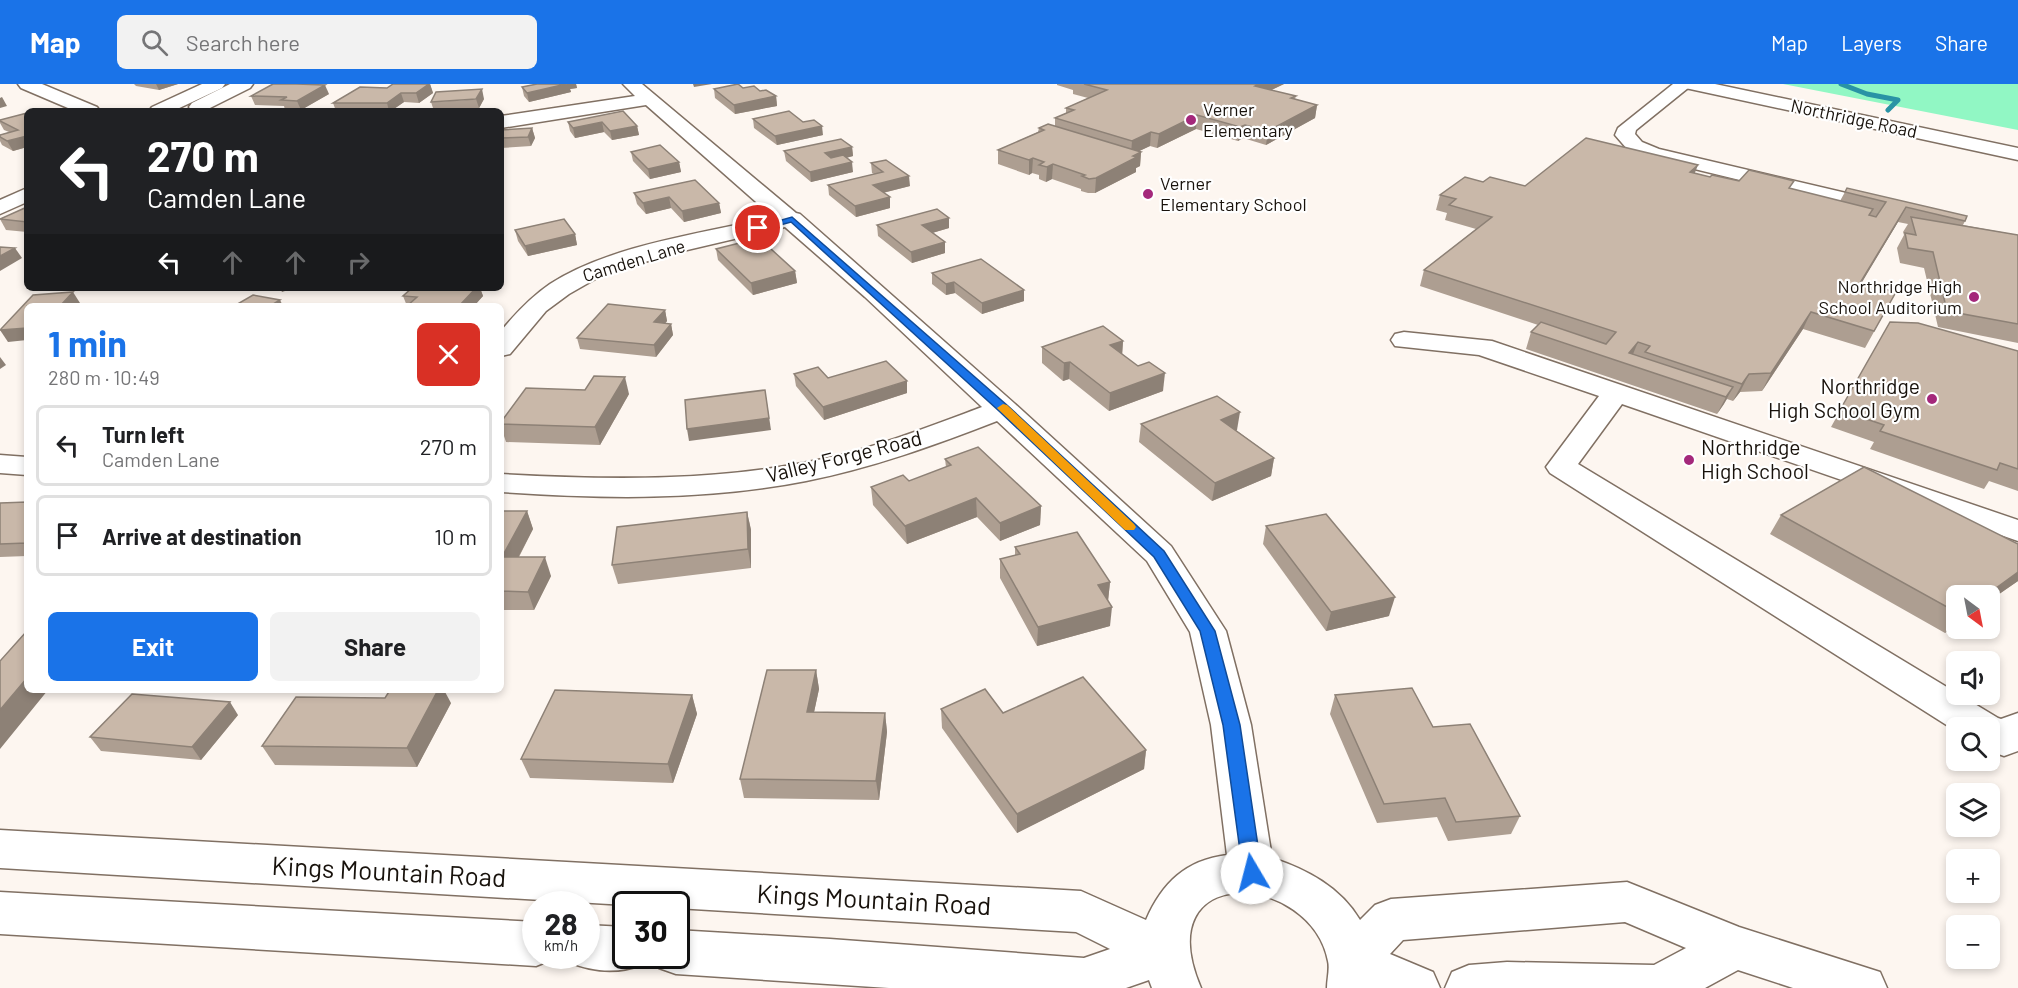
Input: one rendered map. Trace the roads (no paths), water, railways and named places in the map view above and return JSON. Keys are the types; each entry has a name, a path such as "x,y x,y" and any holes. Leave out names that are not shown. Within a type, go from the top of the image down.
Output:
{"street":[{"path":"27,84 84,108"},
{"path":"164,108 216,84"},
{"path":"197,108 244,84"},
{"path":"1684,84 1627,128 1625,135 1629,141 1652,153 1904,214"},
{"name":"Northridge Road","path":"1690,84 2018,154"},
{"path":"504,121 641,91 716,157 792,219 1004,408 1159,554 1208,631 1231,725 1252,873"},
{"path":"0,189 24,177"},
{"path":"0,208 24,196"},
{"name":"Camden Lane","path":"504,345 538,305 573,280 595,270 645,254 792,219"},
{"path":"1404,340 1482,347 2018,531"},
{"path":"1617,392 1561,467 1965,717"},
{"name":"Valley Forge Road","path":"504,483 662,488 734,483 807,472 874,454 1004,408"},
{"path":"0,464 24,466"},
{"path":"2000,738 2004,740 2018,728"},
{"name":"Kings Mountain Road","path":"0,849 1081,912 1171,970"},
{"path":"690,953 830,961 1084,981 1171,970 1167,925 1179,902 1199,884 1224,874 1252,873 1280,879 1306,892 1328,911 1344,935 1351,974"},
{"path":"1351,974 1391,920 1627,902 1735,948 1863,988"},
{"path":"0,913 522,943"},
{"path":"1469,988 1507,985 1659,988 1735,948"},
{"path":"1351,974 1416,988"}],"waterway":[{"path":"1841,84 1867,94 1898,100 1888,110"}],"place":[{"name":"Verner Elementary","path":"1191,120"},
{"name":"Verner Elementary School","path":"1148,194"},
{"name":"Northridge High School Auditorium","path":"1974,297"},
{"name":"Northridge High School Gym","path":"1932,399"},
{"name":"Northridge High School","path":"1689,460"}]}
